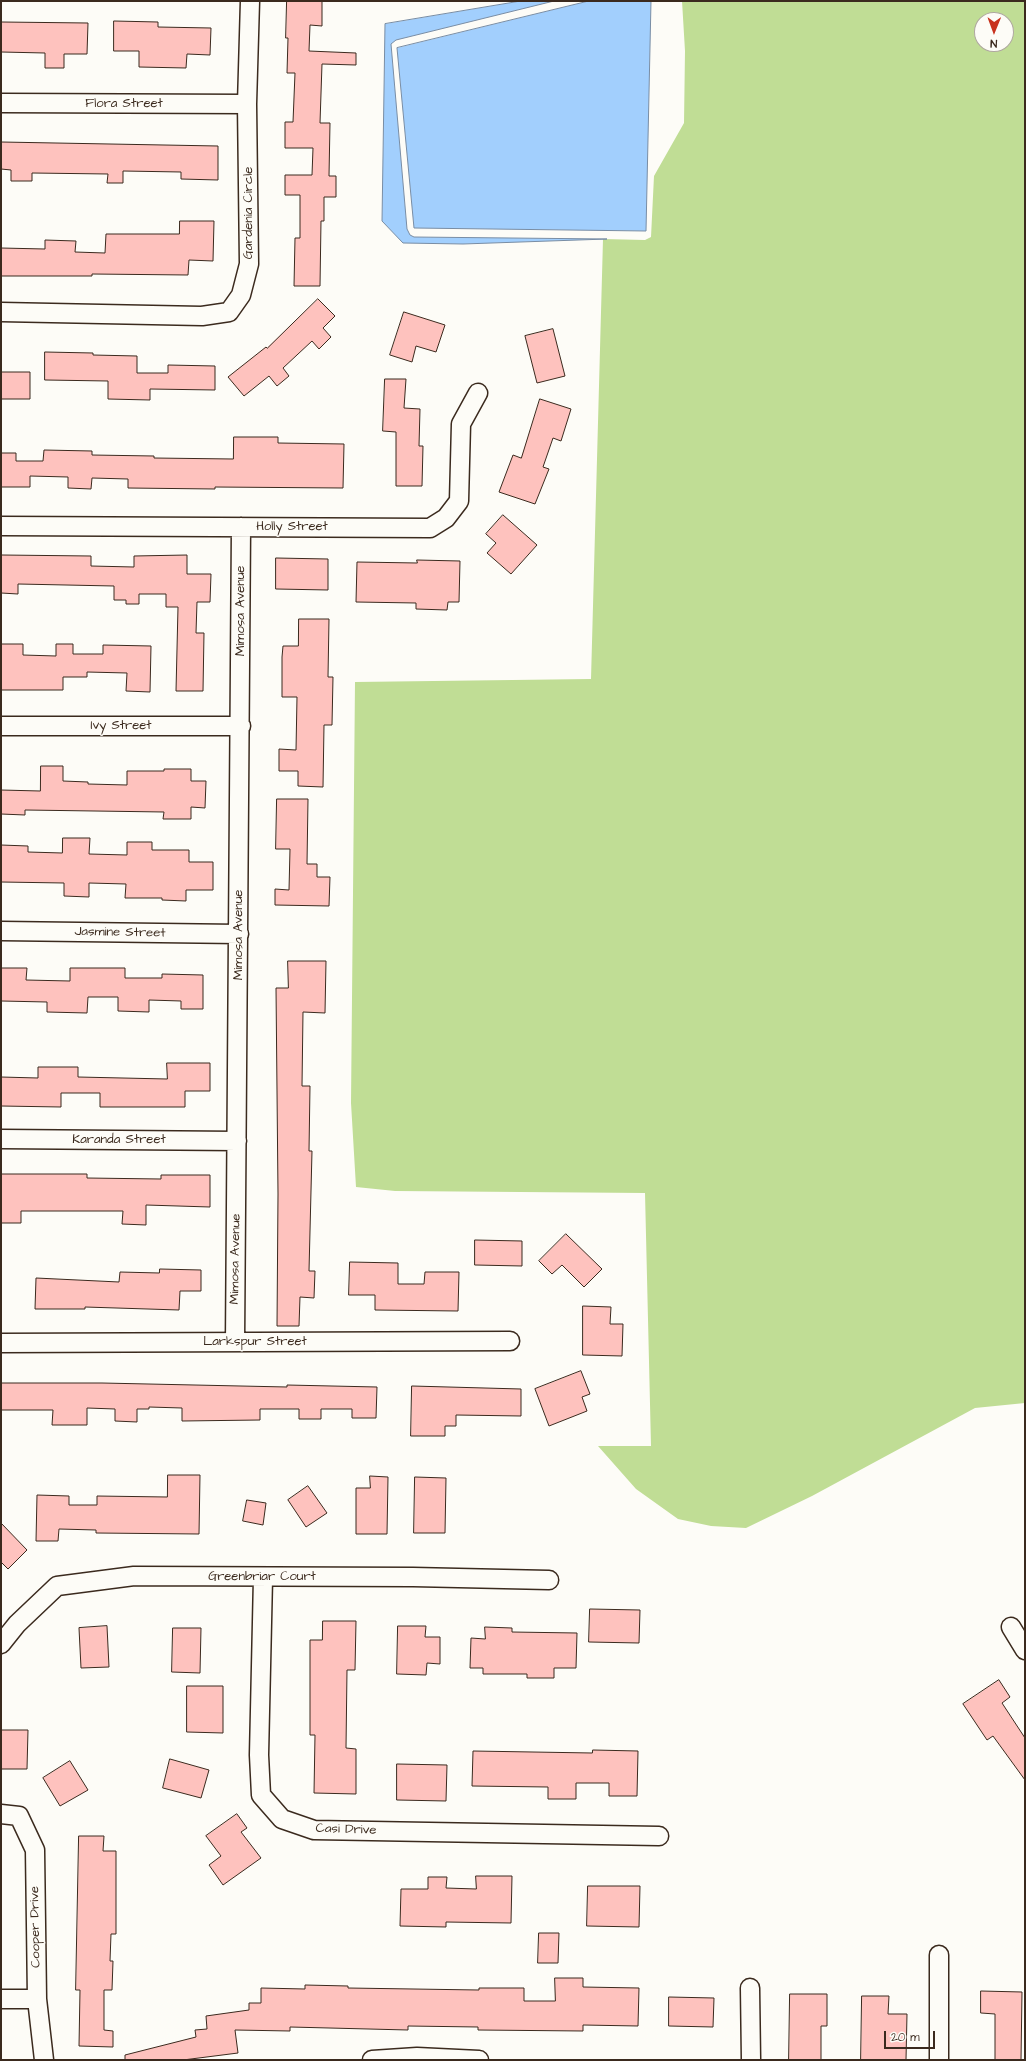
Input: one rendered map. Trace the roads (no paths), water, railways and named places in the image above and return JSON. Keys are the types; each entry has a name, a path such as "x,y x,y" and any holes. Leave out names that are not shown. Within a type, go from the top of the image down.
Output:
{"street":[{"name":"Gardenia Circle","path":"1,312 202,316 229,312 241,295 250,264 247,104 250,1"},
{"name":"Flora Street","path":"1,103 247,104"},
{"name":"Holly Street","path":"1,526 430,528 446,518 459,501 461,424 478,393"},
{"name":"Mimosa Avenue","path":"235,1342 241,726 241,527"},
{"name":"Ivy Street","path":"1,726 241,726"},
{"name":"Jasmine Street","path":"1,931 238,934"},
{"name":"Karanda Street","path":"1,1139 237,1141"},
{"name":"Larkspur Street","path":"1,1343 510,1341"},
{"name":"Greenbriar Court","path":"1,1644 17,1624 57,1586 134,1576 263,1578 413,1577 549,1580"},
{"name":"Casi Drive","path":"263,1578 259,1755 261,1795 282,1819 314,1830 659,1836"},
{"path":"1011,1627 1025,1650"},
{"name":"Cooper Drive","path":"1,1814 19,1816 35,1850 37,2000 44,2060"},
{"path":"939,1955 939,2060"},
{"path":"750,1988 752,2060"},
{"path":"1,2000 37,2000"},
{"path":"372,2060 417,2057 479,2060"}],"water":[{"path":"521,1 554,1 396,40 391,44 407,229 410,235 414,237 607,239 463,244 403,243 382,221 385,24"},
{"path":"589,1 651,1 646,231 414,228 397,48"}]}
